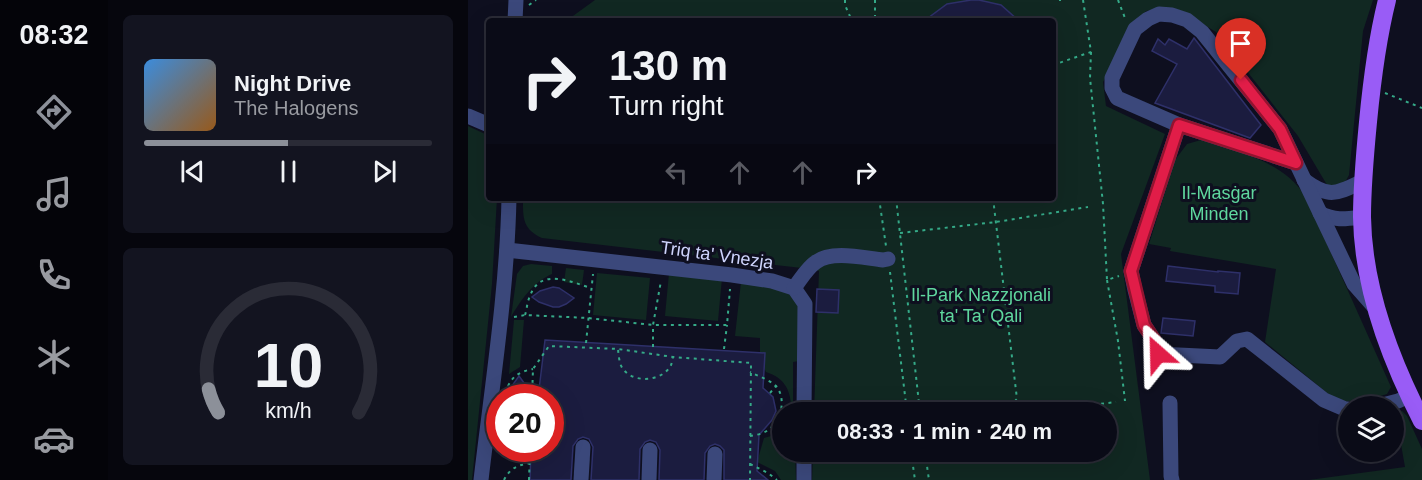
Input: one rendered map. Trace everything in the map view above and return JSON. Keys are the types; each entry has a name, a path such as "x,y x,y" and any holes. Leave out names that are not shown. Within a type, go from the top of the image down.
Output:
{"main road":[{"path":"1388,0 1378,38 1372,87 1363,181 1364,243 1376,309 1409,396 1422,421"}],"street":[{"path":"515,18 516,0"},
{"path":"1296,163 1179,125 1117,98 1112,88 1112,78 1135,29 1159,14 1172,15 1186,20 1202,32 1280,129 1354,284 1376,309"},
{"path":"468,116 486,124"},
{"path":"1179,125 1131,271 1144,325 1154,340 1158,354 1220,357 1237,341 1247,339 1324,400 1338,406"},
{"path":"1304,180 1318,190 1362,212"},
{"path":"1328,193 1339,193 1363,181"},
{"path":"481,480 507,250 509,201"},
{"path":"1320,213 1329,218 1340,219 1362,212"},
{"name":"Triq ta' Vnezja","path":"507,250 732,275 772,281 794,288 805,304 804,402"},
{"path":"794,288 807,270 818,260 829,255 888,259"},
{"path":"1404,398 1409,396"},
{"path":"1170,403 1172,480"},
{"path":"581,480 583,447"},
{"path":"649,480 650,450"},
{"path":"714,480 716,454"},
{"path":"804,462 804,480"}],"path":[{"path":"845,0 851,18"},
{"path":"875,0 875,18"},
{"path":"1083,0 1091,52 1090,78 1103,204 1107,280 1118,341 1125,401"},
{"path":"1118,0 1125,18 1135,29"},
{"path":"1056,64 1091,52"},
{"path":"1372,87 1422,108"},
{"path":"879,201 906,402"},
{"path":"896,201 919,402"},
{"path":"993,201 1017,399 1021,402"},
{"path":"900,233 996,222 1088,207"},
{"path":"586,343 595,260"},
{"path":"1107,280 1131,271"},
{"path":"525,315 533,290 546,279 558,279 591,288"},
{"path":"653,347 652,325 661,287"},
{"path":"724,349 730,291"},
{"path":"500,320 525,315 588,318 652,325 727,325"},
{"path":"532,384 533,369 549,346 618,349 674,357 751,363 750,480"},
{"path":"618,349 621,367 629,376 638,378 658,377 669,368 674,357"},
{"path":"510,384 518,374 533,369"},
{"path":"750,372 776,386 781,401 781,410 774,425 768,431 750,436"},
{"path":"770,393 776,386"},
{"path":"1014,402 1017,399"},
{"path":"913,462 915,480"},
{"path":"927,462 930,480"},
{"path":"504,480 512,469 530,463 529,480"},
{"path":"750,464 777,480"}],"green space":[{"name":"Il-Park Nazzjonali ta' Ta' Qali","path":"595,0 1373,0 1363,31 1349,175 1343,186 1330,190 1298,136 1216,32 1188,15 1165,8 1146,11 1136,24 1103,82 1106,106 1165,134 1121,254 1150,480 812,480 813,462 1117,462 1117,402 814,402 819,271 542,238 531,231 525,222 523,201 1056,201 1056,18 570,18"},
{"path":"468,126 486,135 486,201 497,201 492,284 472,480 468,480"},
{"name":"Il-Masġar Minden","path":"1201,140 1273,166 1296,185 1306,197 1391,387 1387,394 1338,396 1338,400 1265,342 1276,269 1170,251 1171,248 1149,244 1175,160 1187,144"},
{"path":"531,264 552,266 552,274 533,287 511,317 517,274 523,266"},
{"path":"566,268 584,270 582,285 564,282"},
{"path":"597,273 650,278 646,320 593,315"},
{"path":"669,273 722,278 718,321 665,316"},
{"path":"741,282 767,284 795,299 800,316 800,340 799,361 793,362 793,402 790,402 789,393 783,382 766,372 760,360 760,338 735,336"},
{"path":"514,320 524,320 520,367 509,374"},
{"path":"1404,413 1422,449 1422,480 1309,480 1405,467"},
{"path":"772,436 772,462 795,462 796,480 781,480 775,471 757,462 764,438"}],"building":[{"path":"979,0 1001,5 1016,18 928,18 947,4"},
{"path":"1194,38 1261,125 1250,138 1155,103 1177,64 1152,51 1158,39 1165,45 1169,39 1187,49"},
{"path":"1168,266 1240,273 1238,294 1215,292 1215,286 1166,281"},
{"path":"553,287 559,288 574,298 559,307 553,307 532,297 540,291"},
{"path":"817,289 839,290 838,313 816,312"},
{"path":"1163,318 1195,321 1193,336 1161,333"},
{"path":"545,340 765,353 763,388 773,397 774,402 772,402 772,420 759,435 757,471 768,480 724,480 724,450 715,444 710,446 705,453 704,480 659,480 660,450 656,442 650,440 645,442 640,449 639,480 591,480 593,447 589,439 583,437 578,439 573,446 571,480 530,480 531,462 564,462 564,384 540,384"},
{"path":"519,376 525,384 513,384"}],"route":[{"path":"1158,354 1154,340 1144,325 1131,271 1179,125 1296,163 1280,129 1241,80"}]}
